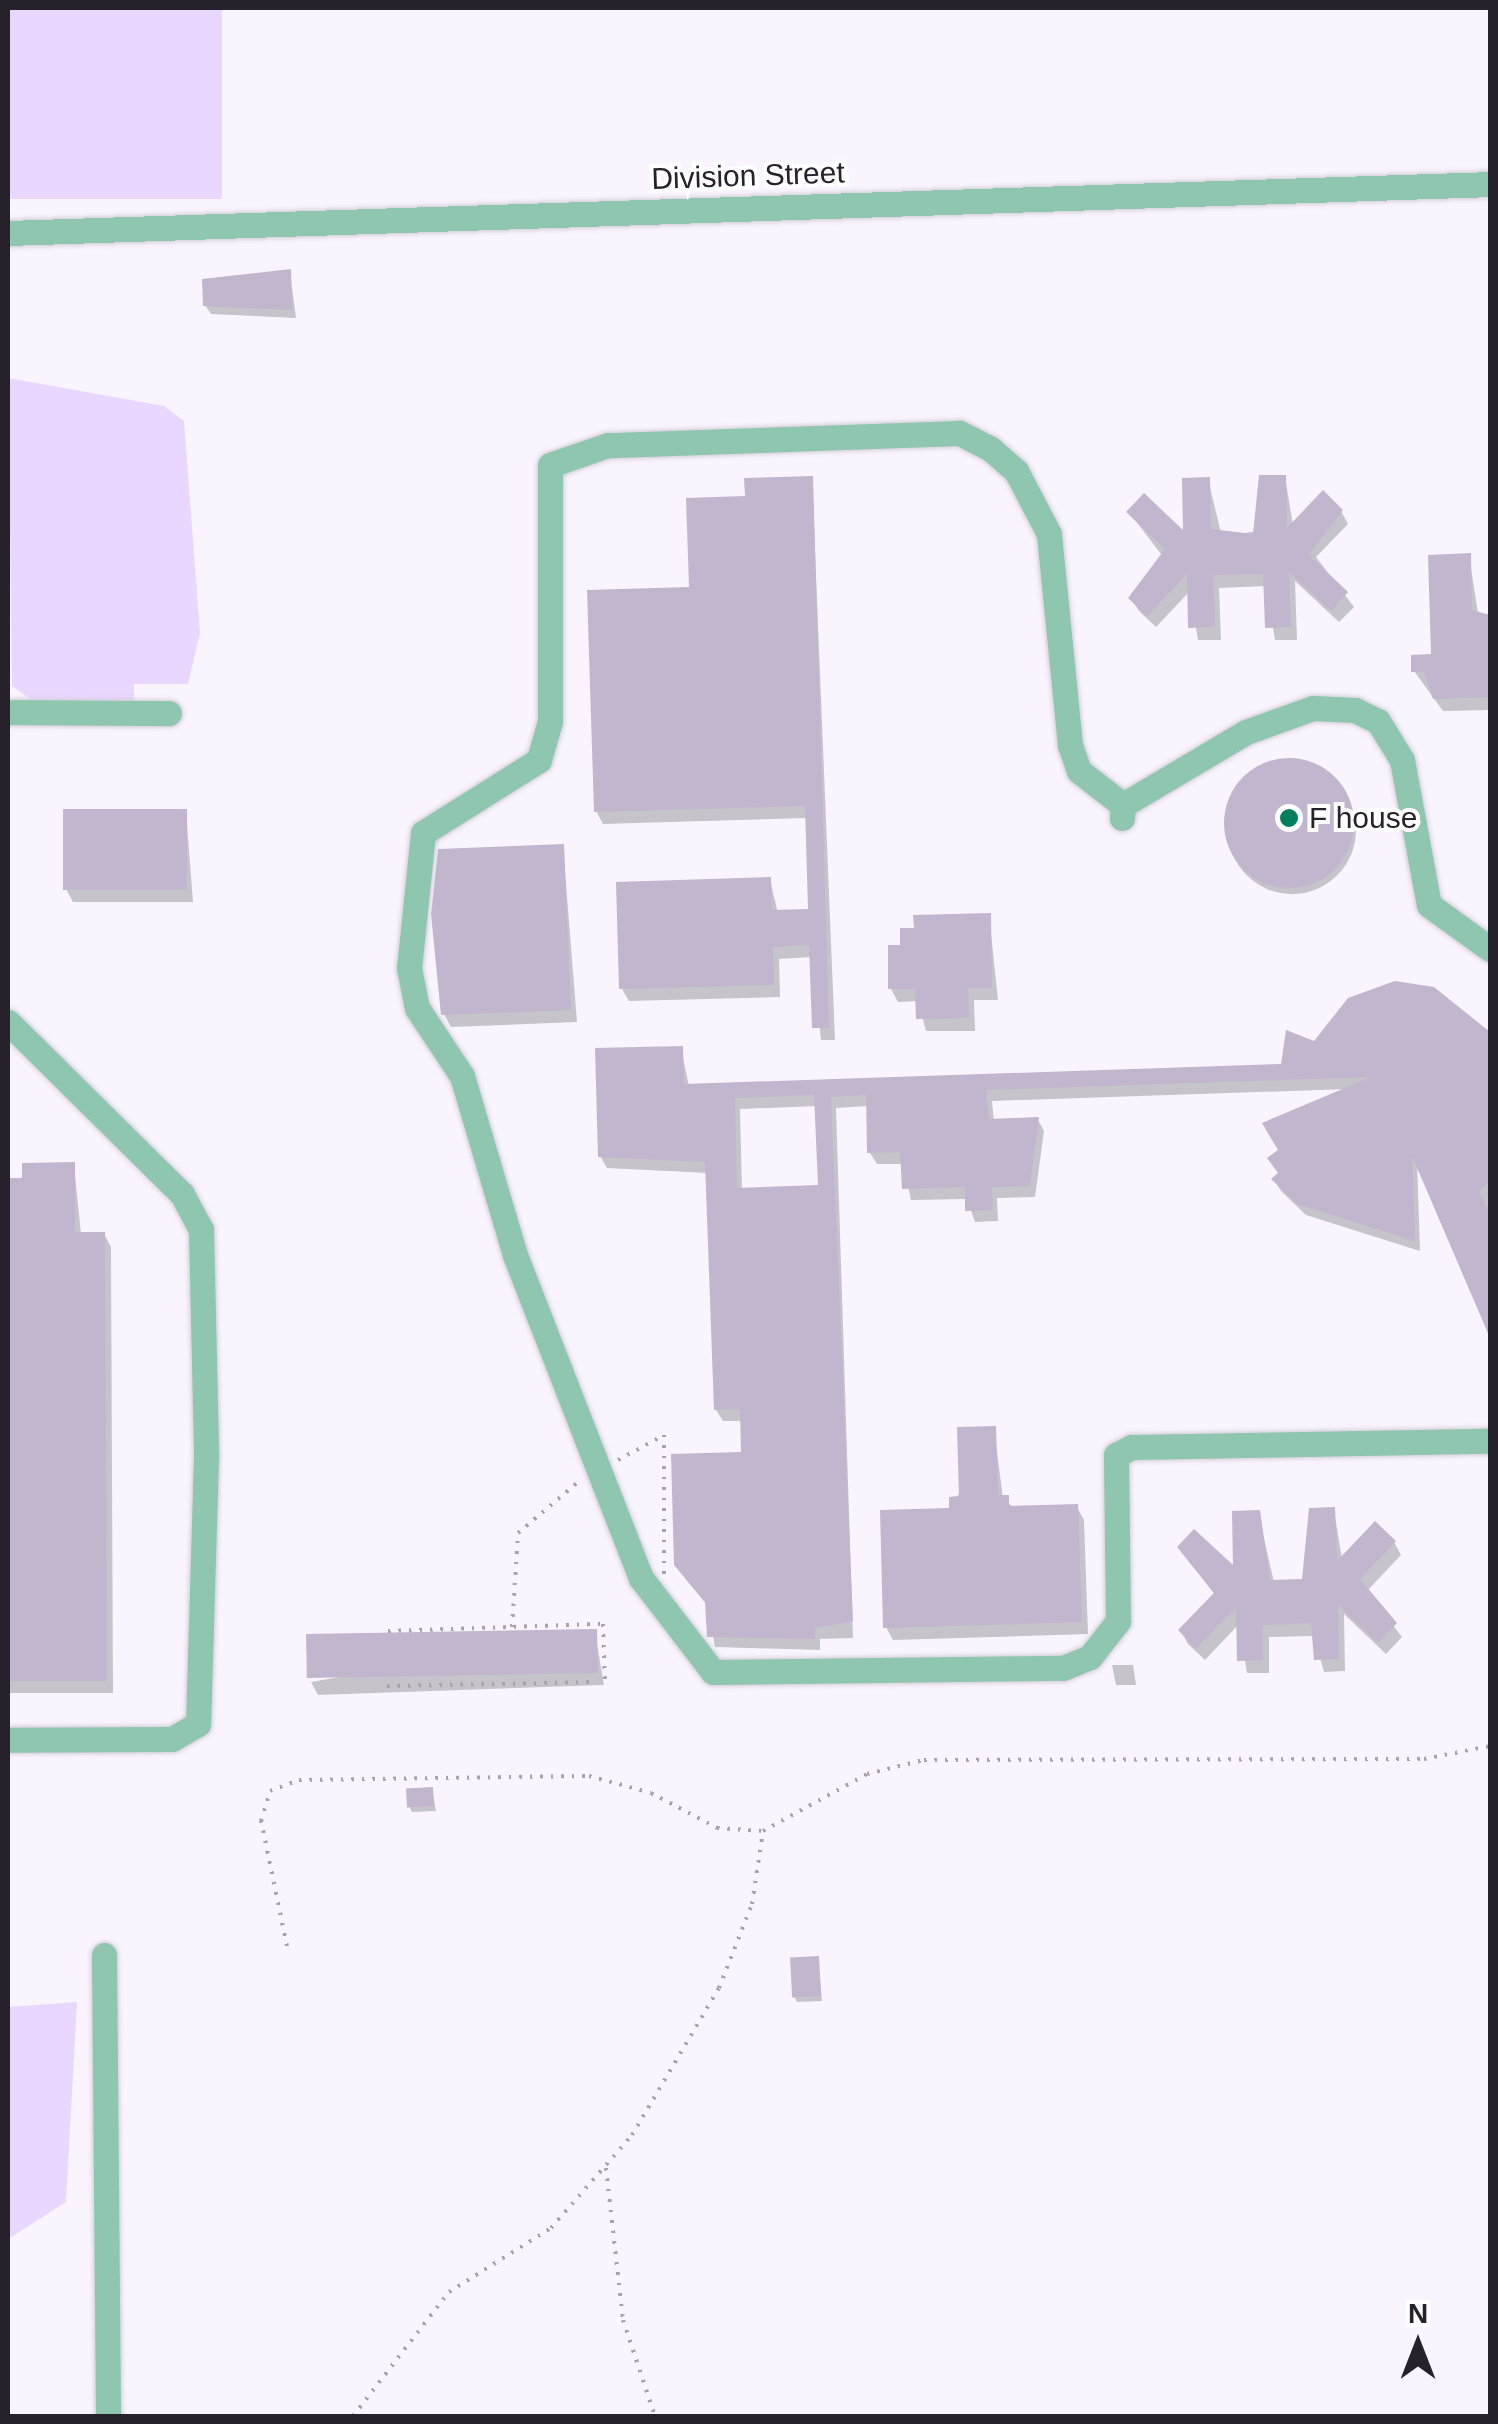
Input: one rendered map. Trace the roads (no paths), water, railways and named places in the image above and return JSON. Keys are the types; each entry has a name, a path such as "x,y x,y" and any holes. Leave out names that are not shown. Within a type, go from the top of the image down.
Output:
{"street":[{"name":"Division Street","path":"8,234 1490,184"},
{"path":"1490,950 1429,905 1402,760 1378,721 1355,710 1312,708 1246,732 1122,812 1079,771 1065,718 1048,534 1016,471 991,449 959,433 608,445 550,465 550,721 539,760 423,834 409,968 416,1008 462,1076 514,1255 642,1578 714,1672 1063,1668 1090,1657 1118,1621 1116,1455 1132,1447 1490,1441"},
{"path":"8,712 169,713"},
{"path":"8,1022 182,1194 200,1229 206,1457 198,1724 172,1739 8,1740"},
{"path":"104,1955 108,2416"}],"place":[{"name":"F house","path":"1289,818"}]}
